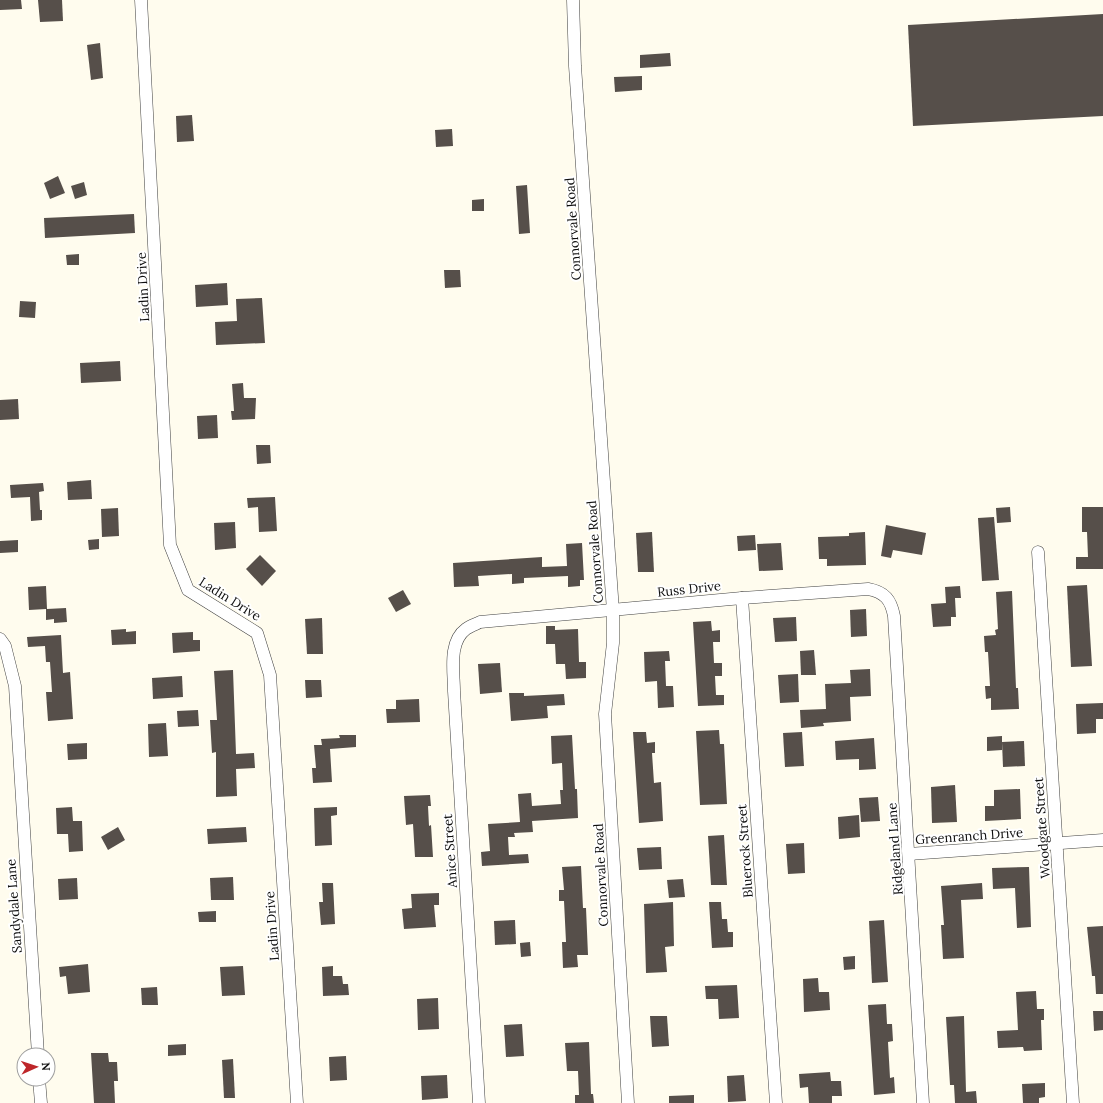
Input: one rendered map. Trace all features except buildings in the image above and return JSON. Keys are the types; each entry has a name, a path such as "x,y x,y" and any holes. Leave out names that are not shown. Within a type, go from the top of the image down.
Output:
{"street":[{"name":"Ladin Drive","path":"141,0 170,545 188,590 258,633 270,675 297,1103"},
{"name":"Connorvale Road","path":"573,0 575,74 613,611 613,643 605,714 628,1103"},
{"name":"Woodgate Street","path":"1038,552 1073,1103"},
{"name":"Russ Drive","path":"494,621 742,598 868,589 877,590 886,595"},
{"name":"Ridgeland Lane","path":"886,595 892,605 894,616 923,1103"},
{"name":"Bluerock Street","path":"742,598 776,1103"},
{"name":"Anice Street","path":"479,1103 469,922 457,751 454,650 459,638 466,629 480,622 494,621"},
{"name":"Sandydale Lane","path":"0,639 5,646 15,686 38,1047"},
{"name":"Greenranch Drive","path":"909,854 1103,840"},
{"path":"40,1087 41,1103"}]}
